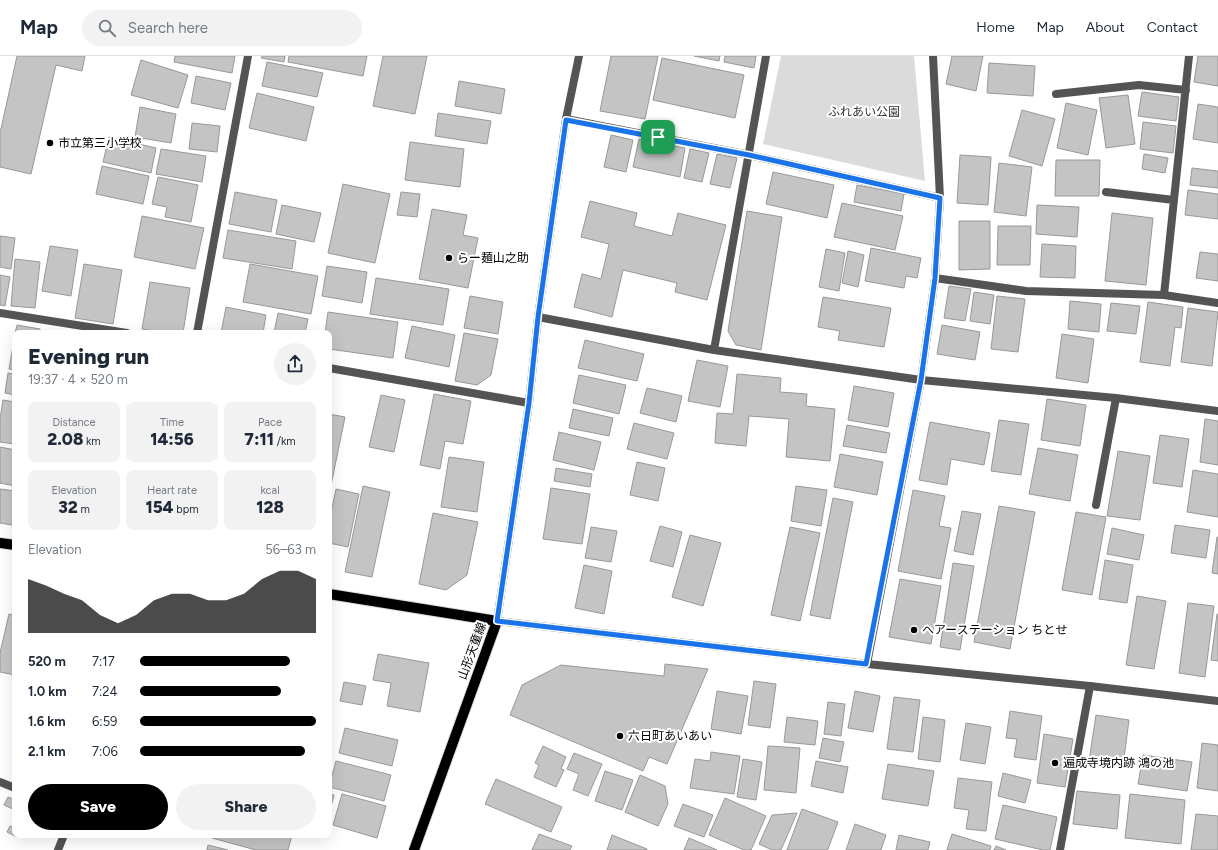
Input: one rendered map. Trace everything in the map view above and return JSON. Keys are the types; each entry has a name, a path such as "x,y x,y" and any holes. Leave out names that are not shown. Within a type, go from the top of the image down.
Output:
{"main road":[{"path":"0,543 12,545"},
{"name":"山形天童線","path":"332,594 497,621 414,850"}],"street":[{"path":"198,330 248,56"},
{"path":"579,56 566,120 538,317 529,403 497,621 866,664 1090,686 1218,701"},
{"path":"714,350 766,56"},
{"path":"866,664 921,380 935,278 940,198 933,56"},
{"path":"1164,295 1189,56"},
{"path":"1056,94 1139,85 1186,90"},
{"path":"566,120 749,155 940,198"},
{"path":"1106,192 1174,200"},
{"path":"935,278 1026,291 1164,295 1218,303"},
{"path":"0,313 107,330"},
{"path":"538,317 714,350 921,380 1116,398 1218,411"},
{"path":"332,369 529,403"},
{"path":"1096,505 1116,398"},
{"path":"1060,850 1090,686"},
{"path":"0,782 12,787"},
{"path":"58,850 63,838"}],"green space":[{"name":"ふれあい公園","path":"781,56 914,56 925,181 763,144"}],"building":[{"path":"17,56 85,56 82,71 56,65 31,174 0,167 0,129"},
{"path":"175,56 235,56 232,73 174,62"},
{"path":"262,56 285,56 284,62 261,58"},
{"path":"289,56 367,56 363,76 288,62"},
{"path":"383,56 427,56 415,114 373,106"},
{"path":"611,56 658,56 645,119 600,111"},
{"path":"694,56 720,56 719,61"},
{"path":"725,56 756,56 754,68 724,62"},
{"path":"952,56 983,56 976,91 946,84"},
{"path":"1198,56 1218,56 1218,86 1194,82"},
{"path":"662,58 744,75 735,118 653,100"},
{"path":"141,60 188,75 178,108 131,95"},
{"path":"267,62 323,73 317,97 262,86"},
{"path":"989,63 1035,66 1033,96 987,93"},
{"path":"196,76 231,83 225,110 191,103"},
{"path":"459,81 505,89 501,114 455,106"},
{"path":"1142,92 1179,97 1176,121 1138,116"},
{"path":"257,93 314,107 306,141 249,128"},
{"path":"1128,95 1135,144 1106,148 1099,98"},
{"path":"1066,103 1097,110 1088,155 1057,148"},
{"path":"1198,104 1218,107 1218,143 1193,139"},
{"path":"140,107 176,114 171,143 135,137"},
{"path":"1022,110 1055,119 1042,166 1009,156"},
{"path":"438,113 491,121 487,144 435,136"},
{"path":"1143,122 1176,126 1173,153 1140,149"},
{"path":"192,123 220,126 217,152 189,149"},
{"path":"611,135 633,140 626,172 604,167"},
{"path":"109,137 156,148 151,173 103,162"},
{"path":"639,139 685,148 680,177 633,167"},
{"path":"410,142 464,149 460,187 405,180"},
{"path":"161,149 206,156 202,182 156,174"},
{"path":"690,149 709,153 702,182 684,178"},
{"path":"717,154 737,158 730,188 710,184"},
{"path":"1144,154 1168,158 1165,173 1142,169"},
{"path":"960,155 991,157 988,205 957,203"},
{"path":"1056,160 1100,160 1099,196 1055,196"},
{"path":"999,163 1032,167 1026,216 994,212"},
{"path":"102,166 149,176 143,204 96,194"},
{"path":"1192,168 1218,171 1218,188 1190,185"},
{"path":"773,172 834,185 827,218 766,204"},
{"path":"158,177 198,185 191,222 165,217 167,207 152,204"},
{"path":"343,184 390,194 375,263 328,253"},
{"path":"857,185 904,194 901,211 854,202"},
{"path":"1188,190 1218,194 1218,219 1185,215"},
{"path":"235,192 277,200 271,232 229,224"},
{"path":"401,192 420,194 417,217 397,215"},
{"path":"590,201 637,213 634,226 672,236 678,213 726,225 707,300 675,292 677,283 623,270 612,317 574,307 582,274 601,279 609,244 581,237"},
{"path":"842,203 903,216 895,250 834,237"},
{"path":"282,205 321,213 314,242 276,234"},
{"path":"1037,205 1079,207 1077,237 1036,234"},
{"name":"らー麺山之助","path":"432,209 467,215 463,235 478,238 468,288 419,279"},
{"path":"747,211 782,217 761,350 736,345 728,331"},
{"path":"1112,213 1153,218 1146,285 1105,281"},
{"path":"142,216 204,228 195,269 134,257"},
{"path":"959,221 990,221 990,269 959,270"},
{"path":"998,226 1031,226 1030,265 997,265"},
{"path":"228,230 296,241 292,269 223,258"},
{"path":"0,236 15,238 11,269 0,267"},
{"path":"1042,244 1076,246 1075,278 1040,277"},
{"path":"50,246 78,250 71,296 42,291"},
{"path":"871,248 921,258 917,278 906,276 904,288 865,281"},
{"path":"826,249 845,253 839,291 819,287"},
{"path":"848,251 864,255 858,287 842,283"},
{"path":"1200,252 1218,254 1218,281 1196,278"},
{"path":"15,259 40,262 35,308 11,306"},
{"path":"84,264 122,270 113,324 75,318"},
{"path":"250,264 318,276 311,314 243,302"},
{"path":"327,266 367,272 362,303 322,296"},
{"path":"0,275 10,277 5,306 0,305"},
{"path":"376,278 449,289 443,325 370,314"},
{"path":"150,282 190,288 183,330 142,329"},
{"path":"949,286 971,289 965,321 944,318"},
{"path":"974,292 994,295 990,324 970,321"},
{"path":"470,296 503,302 498,334 464,328"},
{"path":"997,296 1025,299 1018,352 991,349"},
{"path":"823,297 891,308 884,347 838,340 840,331 818,327"},
{"path":"1070,301 1101,304 1099,332 1068,329"},
{"path":"1148,302 1183,307 1181,328 1175,327 1170,366 1140,362"},
{"path":"1111,303 1140,306 1136,334 1107,331"},
{"path":"226,307 266,315 264,330 222,330"},
{"path":"1188,308 1218,312 1212,366 1181,362"},
{"path":"328,312 398,322 393,358 332,349 332,330 325,330"},
{"path":"278,313 308,319 306,330 275,330"},
{"path":"17,325 40,329 40,330 16,330"},
{"path":"942,325 980,332 975,360 937,354"},
{"path":"412,326 455,335 449,367 405,358"},
{"path":"464,333 498,339 491,375 477,385 455,381"},
{"path":"1062,334 1094,339 1088,383 1056,378"},
{"path":"585,340 644,354 637,381 578,368"},
{"path":"12,352 12,370 9,369"},
{"path":"697,360 728,366 720,407 688,401"},
{"path":"8,373 12,374 12,394 5,393"},
{"path":"737,374 781,378 780,392 807,394 806,406 835,409 830,461 786,457 789,419 749,416 746,446 715,443 717,413 733,414"},
{"path":"579,375 626,385 619,414 573,403"},
{"path":"854,386 894,393 888,427 848,420"},
{"path":"647,388 682,396 676,422 640,413"},
{"path":"434,394 471,401 463,444 445,441 440,469 420,465"},
{"path":"381,395 405,400 394,452 369,447"},
{"path":"1047,399 1086,405 1080,446 1041,440"},
{"path":"3,400 12,402 12,444 0,442 0,419"},
{"path":"573,409 613,418 609,436 569,428"},
{"path":"332,415 345,417 332,480"},
{"path":"1205,419 1218,421 1218,465 1200,462"},
{"path":"999,420 1029,424 1021,475 991,471"},
{"path":"930,422 990,433 984,465 951,459 947,485 919,480"},
{"path":"634,423 674,433 667,459 627,449"},
{"path":"847,425 890,433 886,453 843,446"},
{"path":"559,432 601,442 594,470 553,460"},
{"path":"1160,435 1189,439 1182,487 1153,483"},
{"path":"0,447 12,449 12,485 0,483"},
{"path":"1038,448 1078,455 1070,501 1029,494"},
{"path":"1118,451 1150,456 1140,520 1107,516"},
{"path":"840,454 883,462 877,495 834,487"},
{"path":"449,457 484,462 477,512 441,507"},
{"path":"637,462 665,468 658,501 630,495"},
{"path":"556,468 592,474 590,487 554,481"},
{"path":"1193,470 1218,474 1218,517 1187,512"},
{"path":"363,486 390,492 372,577 345,572"},
{"path":"796,486 827,490 821,526 791,521"},
{"path":"551,488 590,494 582,544 543,539"},
{"path":"0,489 12,491 12,525 0,523"},
{"path":"336,489 359,494 348,547 332,544 332,508"},
{"path":"913,490 945,496 939,526 951,528 941,579 898,571"},
{"path":"833,498 853,502 830,619 810,615"},
{"path":"999,506 1035,512 1010,649 974,642"},
{"path":"962,511 981,514 973,555 954,551"},
{"path":"1076,512 1106,517 1092,595 1062,590"},
{"path":"433,513 478,522 467,575 446,590 419,584"},
{"path":"1175,525 1210,530 1206,558 1171,553"},
{"path":"660,526 682,532 673,567 650,561"},
{"path":"591,527 617,531 611,562 585,558"},
{"path":"790,527 820,533 800,621 771,615"},
{"path":"1112,528 1144,535 1139,560 1107,554"},
{"path":"690,535 721,543 703,606 672,597"},
{"path":"1218,537 1218,574 1212,573"},
{"path":"1105,560 1133,565 1127,603 1099,599"},
{"path":"953,563 974,566 960,650 940,647"},
{"path":"584,565 612,571 604,614 575,608"},
{"path":"900,579 941,586 931,644 889,637"},
{"path":"1137,596 1166,601 1154,669 1126,665"},
{"path":"1188,603 1214,606 1205,677 1179,673"},
{"path":"9,614 12,614 12,674 0,672 0,653"},
{"path":"1218,614 1218,661 1211,660"},
{"path":"378,654 429,663 420,712 387,706 391,683 373,680"},
{"name":"六日町あいあい","path":"665,664 708,669 667,764 649,757 643,771 510,715 522,685 561,665 664,676"},
{"path":"754,681 776,684 770,728 748,725"},
{"path":"344,682 366,686 362,705 340,701"},
{"path":"717,691 748,696 741,734 711,729"},
{"path":"855,691 880,696 873,732 848,728"},
{"path":"894,697 920,700 913,752 887,749"},
{"path":"828,702 845,704 841,736 824,734"},
{"path":"1010,711 1042,716 1036,760 1014,757 1017,739 1006,738"},
{"path":"1096,715 1129,720 1123,766 1089,761"},
{"path":"787,717 818,721 815,745 784,742"},
{"path":"923,717 945,720 940,762 918,759"},
{"path":"966,723 991,727 985,764 960,760"},
{"path":"345,728 398,740 392,766 339,753"},
{"path":"1044,734 1073,739 1065,787 1037,783"},
{"path":"823,738 844,742 840,762 819,758"},
{"path":"1202,743 1218,745 1218,791 1197,788"},
{"path":"543,746 566,757 561,769 564,770 556,787 534,777 539,765 535,763"},
{"path":"768,746 800,748 796,793 764,790"},
{"path":"711,752 740,756 734,794 690,788 695,759 710,761"},
{"path":"574,753 602,764 588,796 573,790 579,774 567,769"},
{"path":"1143,755 1192,762 1187,791 1138,784"},
{"path":"743,759 762,762 756,800 737,797"},
{"path":"336,761 391,775 384,801 332,788 332,776"},
{"path":"816,761 848,767 843,793 811,786"},
{"path":"888,764 934,771 928,806 882,799"},
{"path":"605,771 633,780 622,810 595,801"},
{"path":"1003,773 1031,780 1025,803 998,796"},
{"path":"640,775 665,786 668,804 658,826 625,812"},
{"path":"958,778 992,782 986,831 966,829 969,810 954,808"},
{"path":"496,779 562,807 551,832 485,804"},
{"path":"1077,791 1120,795 1117,829 1073,824"},
{"path":"342,794 386,806 377,838 333,825"},
{"path":"1130,794 1185,800 1181,844 1125,838"},
{"path":"8,797 12,799 12,809 4,805"},
{"path":"725,798 766,816 751,850 744,850 709,835"},
{"path":"683,804 713,815 704,837 674,826"},
{"path":"1003,805 1057,817 1050,850 1043,850 995,839"},
{"path":"802,809 838,822 828,849 787,850"},
{"path":"797,813 781,850 772,850 759,844 772,815"},
{"path":"1196,814 1218,816 1218,850 1191,850"},
{"path":"855,824 886,835 881,850 846,850"},
{"path":"10,826 12,827 12,834 7,832"},
{"path":"539,834 572,846 570,850 532,850"},
{"path":"952,834 991,846 990,850 947,850"},
{"path":"612,835 647,849 647,850 607,850"},
{"path":"899,835 930,842 928,850 896,850"},
{"path":"212,838 291,838 288,850 256,850"},
{"path":"689,838 717,850 684,850"},
{"path":"208,845 228,850 207,850"},
{"path":"996,846 1006,850 994,850"}],"place":[{"name":"市立第三小学校","path":"50,143"},
{"name":"らー麺山之助","path":"449,258"},
{"name":"ヘアーステーション ちとせ","path":"914,630"},
{"name":"六日町あいあい","path":"620,736"},
{"name":"遍成寺境内跡 鴻の池","path":"1055,763"}],"route":[{"path":"566,120 658,137 749,155 940,198 935,278 921,380 866,664 497,621 529,403 538,317 566,120"}]}
